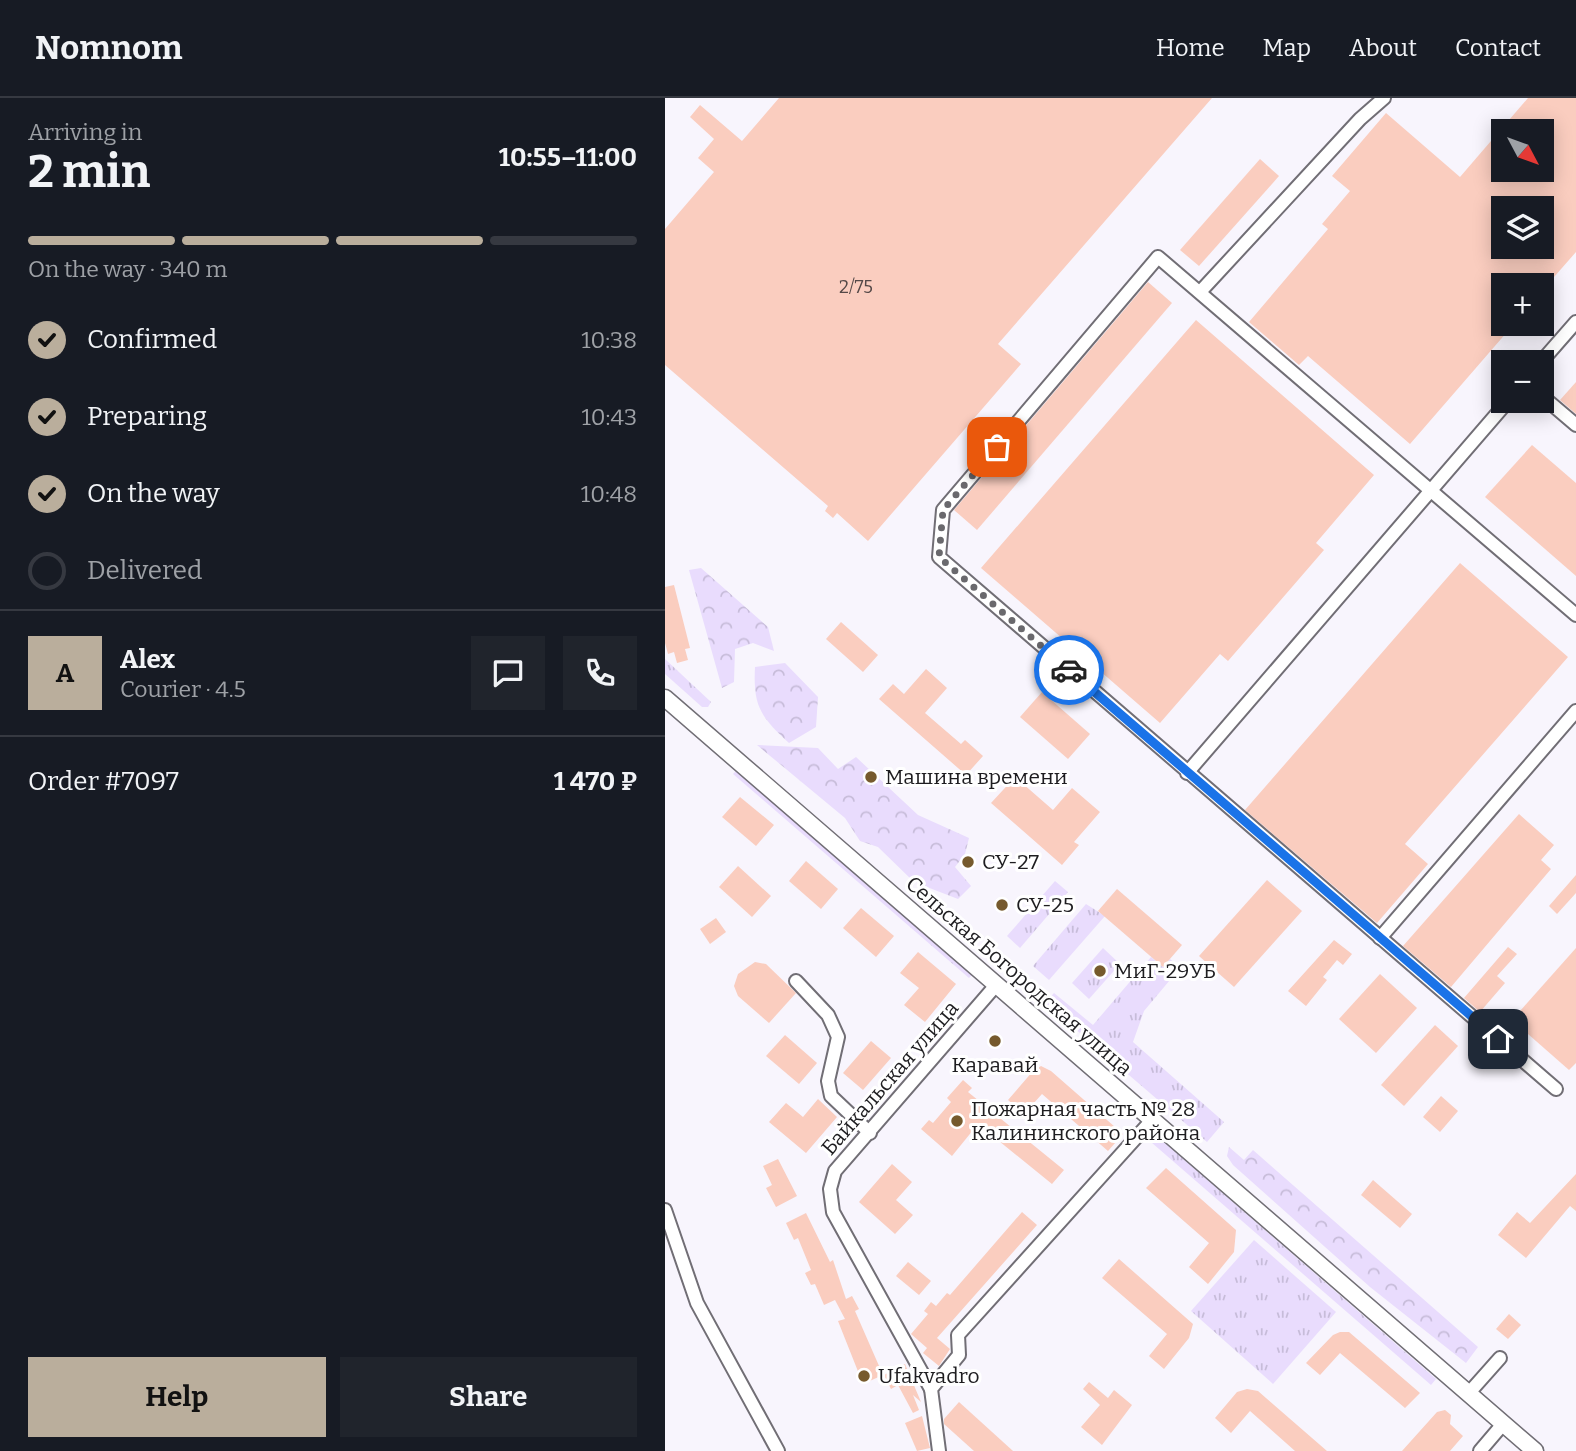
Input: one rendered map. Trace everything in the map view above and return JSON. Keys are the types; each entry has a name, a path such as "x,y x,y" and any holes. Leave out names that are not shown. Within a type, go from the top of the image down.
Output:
{"main road":[{"name":"Сельская Богородская улица","path":"665,698 1535,1451"}],"street":[{"path":"1200,292 1360,119 1384,98"},
{"path":"1556,1089 939,557 943,510 1158,257 1576,615"},
{"path":"1552,350 1576,322"},
{"path":"1554,406 1576,425"},
{"path":"1187,773 1498,413"},
{"path":"1380,938 1576,711"},
{"path":"796,981 828,1015 838,1037 828,1081 831,1096 870,1133"},
{"name":"Байкальская улица","path":"931,1390 833,1212 830,1189 835,1171 997,984"},
{"path":"939,1451 931,1390 959,1355 958,1335 1152,1120"},
{"path":"665,1210 697,1303 778,1451"},
{"path":"1468,1394 1500,1358"},
{"path":"1480,1451 1503,1424"}],"green space":[{"path":"701,568 768,627 774,651 753,643 735,649 734,682 722,688 689,570"},
{"path":"665,659 711,702 708,707 702,707 665,674"},
{"path":"785,663 818,697 816,727 789,743 760,710 755,692 755,667"},
{"path":"757,745 818,748 838,769 856,757 918,815 969,838 965,854 955,867 971,886 958,899 914,882 878,847 860,841 845,818"},
{"path":"738,769 974,973 969,978 733,774"},
{"path":"1055,881 1068,892 1020,948 1007,936"},
{"path":"1086,904 1105,916 1049,980 1033,966"},
{"path":"1103,948 1120,964 1089,999 1072,983"},
{"path":"1151,957 1163,967 1170,959 1180,968 1144,1011 1133,1042 1224,1122 1207,1142 1045,1003 1054,993 1093,1025"},
{"path":"1150,1130 1436,1379 1431,1385 1144,1136"},
{"path":"1229,1147 1244,1160 1253,1150 1478,1347 1466,1363 1370,1287 1233,1165 1227,1156"},
{"path":"1254,1240 1336,1312 1273,1384 1191,1311"}],"building":[{"path":"779,98 1212,98 998,344 1021,364 868,541 837,513 833,518 825,511 828,506 665,365 665,229 714,172 698,158 714,139 690,117 700,105 742,141"},
{"path":"1528,98 1576,98 1576,252 1554,277 1554,273 1491,273 1491,336 1504,336 1410,444 1308,356 1299,365 1249,322 1328,229 1322,224 1350,191 1332,176 1386,113 1460,177 1491,141 1491,182 1554,182 1554,119 1510,119"},
{"path":"1260,159 1279,176 1199,266 1180,250"},
{"path":"1148,282 1172,303 977,530 954,510"},
{"path":"1196,320 1374,475 1316,543 1324,550 1228,661 1220,654 1160,723 981,568"},
{"path":"1576,382 1576,414 1560,400"},
{"path":"1532,445 1576,483 1576,576 1485,497"},
{"path":"1460,563 1568,657 1405,844 1428,864 1377,923 1245,810"},
{"path":"674,585 690,648 685,649 688,660 677,663 674,652 668,654 665,643 665,587"},
{"path":"841,622 878,655 863,672 826,639"},
{"path":"926,669 947,688 925,713 961,744 965,740 983,756 966,775 879,699 893,684 904,694"},
{"path":"1042,692 1090,734 1068,759 1020,717"},
{"path":"1015,777 1053,810 1072,788 1100,812 1074,842 1079,845 1062,865 991,803"},
{"path":"740,797 774,825 756,846 722,817"},
{"path":"1519,814 1554,845 1541,860 1551,869 1451,987 1403,946"},
{"path":"806,861 838,889 821,909 789,881"},
{"path":"738,866 771,896 752,917 719,887"},
{"path":"1576,875 1576,893 1557,914 1549,906"},
{"path":"1267,880 1302,911 1234,987 1199,956"},
{"path":"1117,889 1182,945 1163,967 1098,911"},
{"path":"861,908 894,936 876,957 843,928"},
{"path":"716,918 726,932 710,944 700,929"},
{"path":"1334,940 1352,954 1343,965 1337,960 1323,977 1327,980 1306,1006 1288,991"},
{"path":"1508,947 1517,954 1497,976 1505,983 1480,1012 1464,998"},
{"path":"1576,948 1576,1063 1569,1070 1512,1020"},
{"path":"918,952 956,984 925,1022 904,1005 919,988 900,973"},
{"path":"755,962 766,964 796,993 769,1023 738,996 734,986 738,974"},
{"path":"1380,974 1417,1008 1376,1053 1339,1019"},
{"path":"1435,1025 1458,1046 1404,1106 1381,1085"},
{"path":"785,1035 817,1063 799,1084 766,1056"},
{"path":"871,1041 891,1058 863,1090 843,1073"},
{"path":"1041,1066 1051,1071 1123,1134 1108,1151 1042,1094 1024,1114 1008,1100 1033,1071"},
{"path":"963,1080 972,1088 968,1092 1064,1170 1052,1184 978,1124 952,1156 921,1129 929,1120 933,1123 951,1102 947,1098"},
{"path":"1441,1096 1458,1111 1440,1132 1423,1117"},
{"path":"818,1099 837,1117 806,1153 769,1122 786,1103 803,1117"},
{"path":"778,1159 797,1196 776,1207 766,1188 772,1185 763,1166"},
{"path":"892,1164 912,1182 896,1200 913,1215 895,1234 859,1202"},
{"path":"1166,1168 1236,1230 1234,1252 1208,1284 1189,1267 1209,1243 1146,1188"},
{"path":"1576,1174 1576,1211 1570,1206 1526,1258 1498,1235 1517,1212 1530,1223"},
{"path":"1373,1180 1412,1214 1400,1228 1361,1195"},
{"path":"1022,1212 1037,1225 937,1338 950,1349 939,1366 923,1353 927,1348 911,1334 928,1314 924,1311 931,1302 936,1306 947,1293 950,1295"},
{"path":"806,1213 830,1262 833,1260 846,1299 852,1296 859,1309 855,1311 883,1375 863,1384 838,1321 845,1319 835,1300 824,1305 815,1284 811,1285 805,1273 811,1270 798,1238 794,1240 786,1223"},
{"path":"1119,1259 1193,1324 1189,1338 1164,1369 1149,1356 1167,1334 1102,1278"},
{"path":"908,1262 931,1281 919,1295 896,1276"},
{"path":"1509,1314 1521,1325 1508,1339 1496,1329"},
{"path":"1349,1332 1420,1393 1405,1408 1340,1353 1320,1375 1306,1363 1333,1335"},
{"path":"905,1364 921,1402 913,1395 919,1410 913,1413 898,1385 891,1389 884,1375"},
{"path":"1089,1382 1108,1398 1114,1390 1132,1405 1102,1445 1081,1427 1100,1405 1083,1389"},
{"path":"1247,1389 1258,1391 1327,1451 1295,1451 1250,1411 1231,1433 1215,1418 1237,1392"},
{"path":"959,1402 1013,1451 974,1451 944,1424 944,1419"},
{"path":"1445,1410 1451,1415 1450,1424 1463,1436 1450,1451 1402,1451 1437,1412"},
{"path":"922,1416 930,1448 917,1451 905,1423"}],"way so far":[{"path":"997,447 943,510 939,557 1069,670"}],"place":[{"name":"Машина времени","path":"871,777"},
{"name":"СУ-27","path":"968,862"},
{"name":"СУ-25","path":"1002,905"},
{"name":"МиГ-29УБ","path":"1100,971"},
{"name":"Каравай","path":"995,1041"},
{"name":"Пожарная часть № 28 Калининского района","path":"957,1121"},
{"name":"Ufakvadro","path":"864,1376"}],"route":[{"path":"1069,670 1498,1039"}]}
